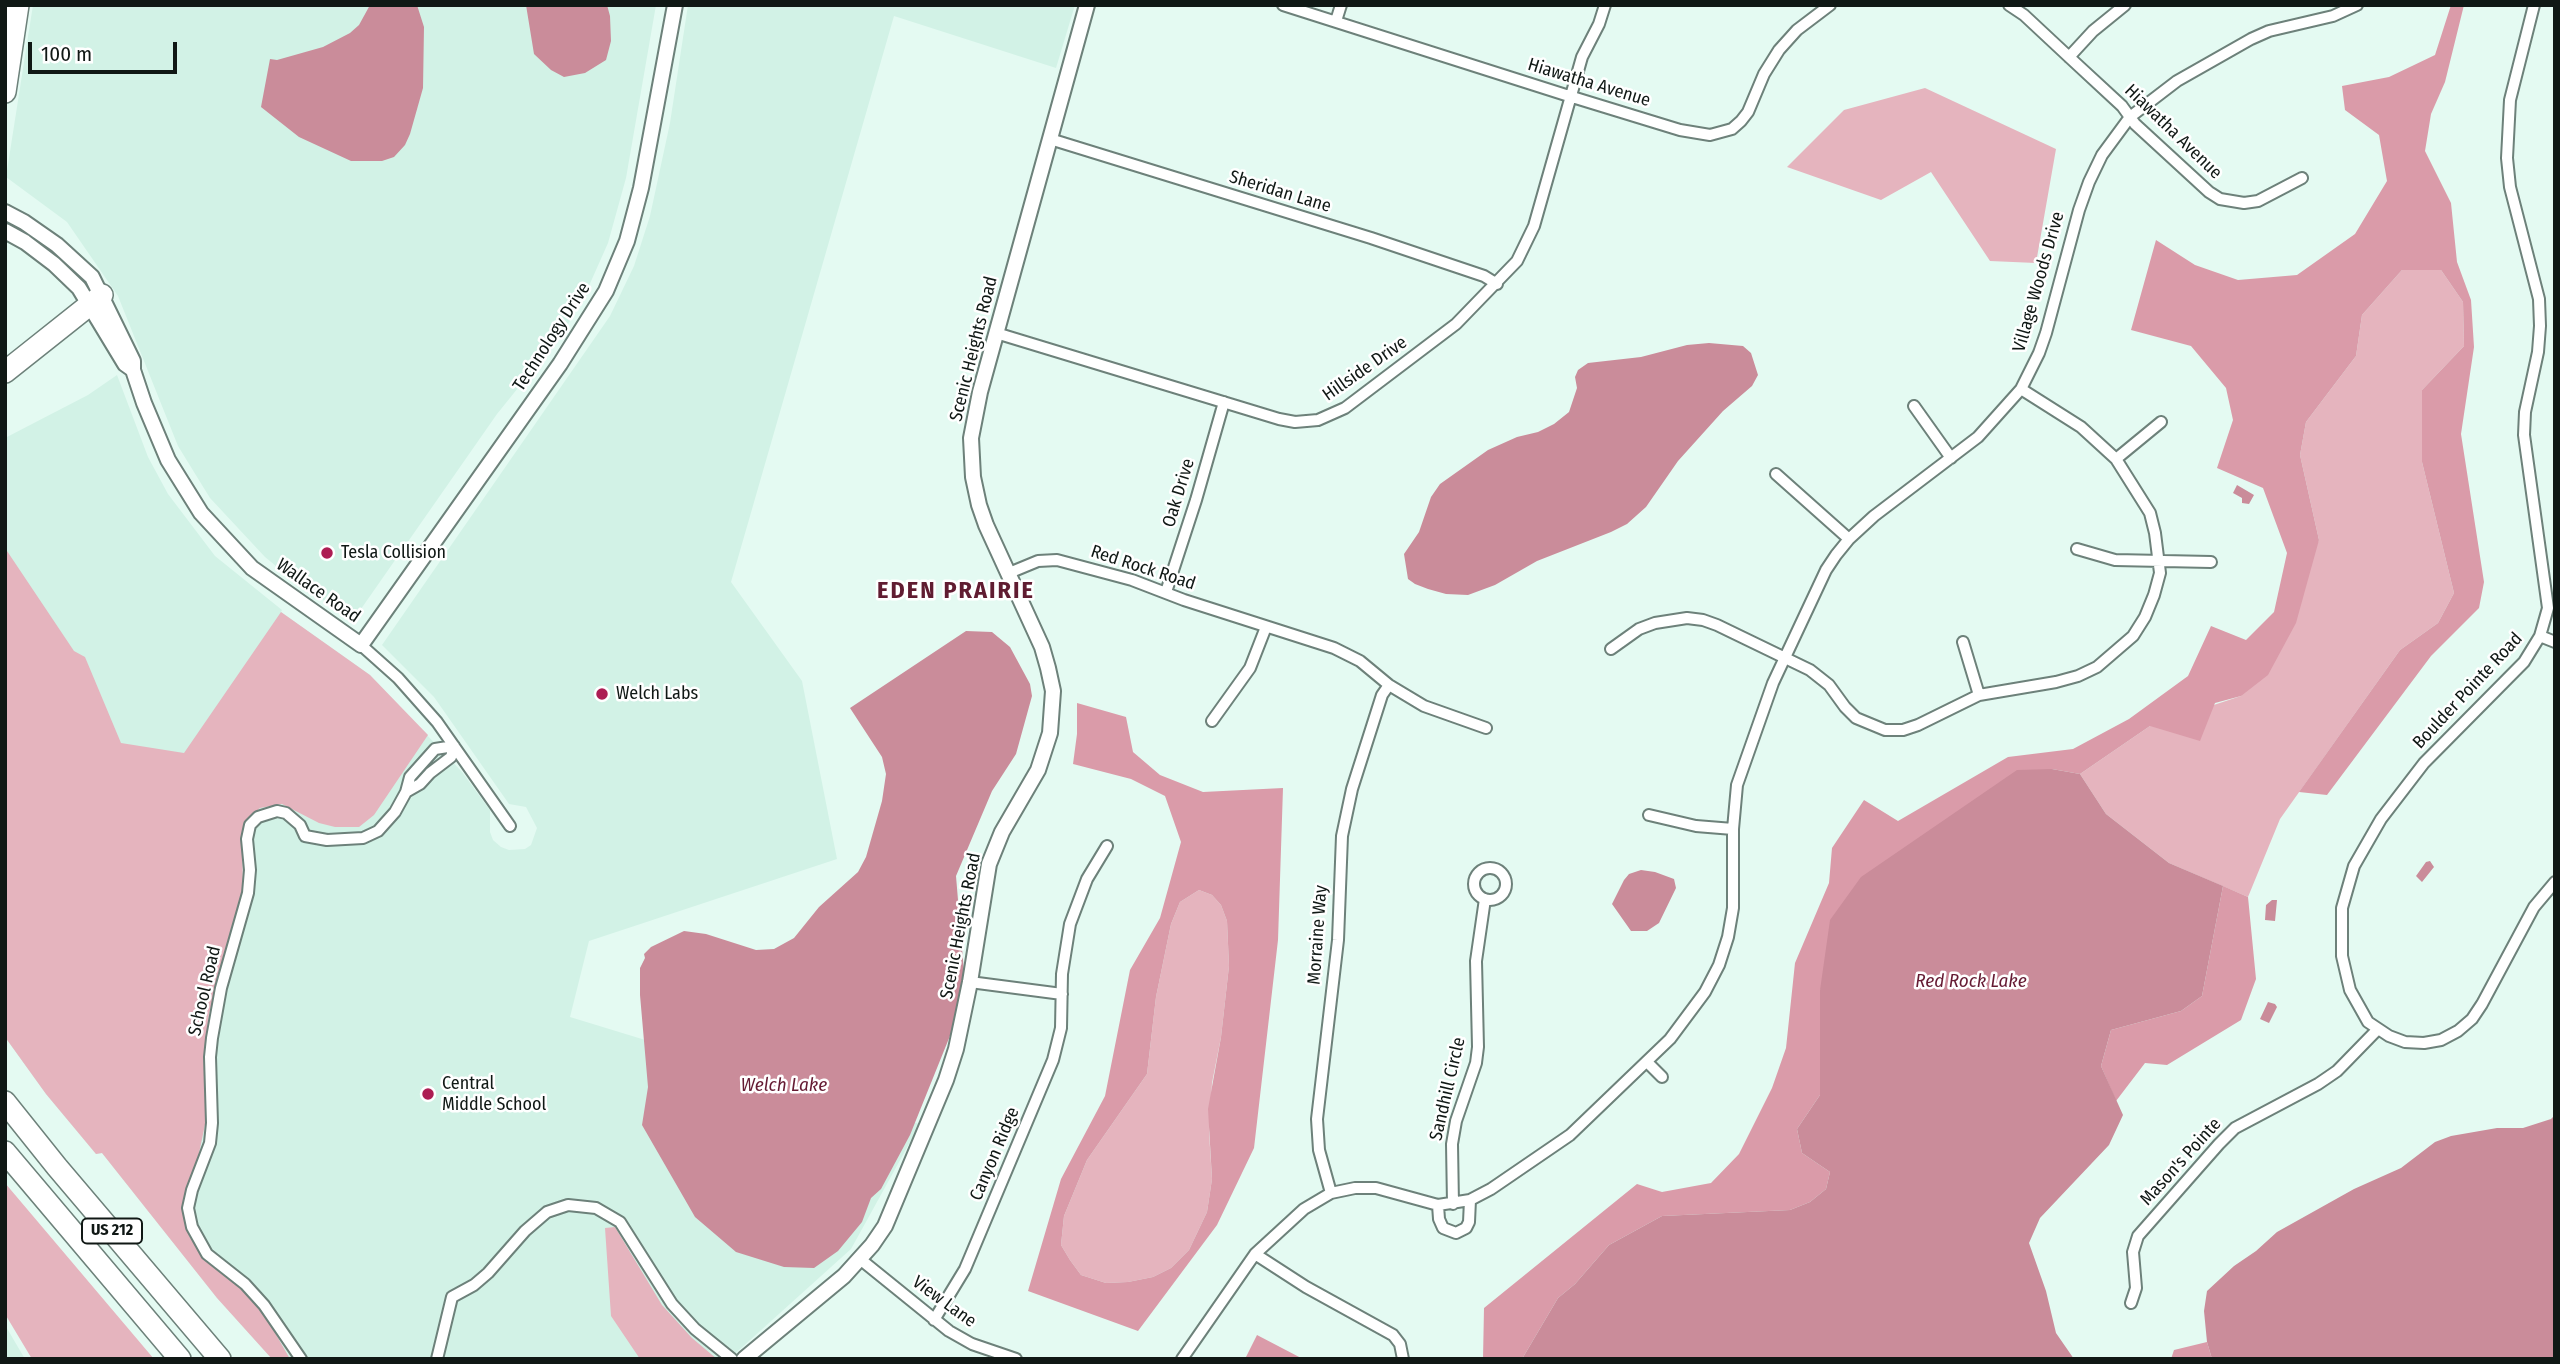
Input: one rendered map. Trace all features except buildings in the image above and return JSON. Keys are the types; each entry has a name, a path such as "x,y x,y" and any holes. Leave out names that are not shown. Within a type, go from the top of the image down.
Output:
{"highway":[{"path":"5,92 18,5"},
{"path":"5,372 95,301"},
{"name":"US 212","path":"5,1102 220,1359"},
{"name":"US 212","path":"5,1152 180,1359"}],"street":[{"name":"Technology Drive","path":"361,645 560,364 606,291 627,241 641,188 675,5"},
{"name":"Scenic Heights Road","path":"744,1359 834,1285 860,1259 885,1226 941,1092 960,1034 989,864 1002,832 1046,751 1053,691 1041,647 983,515 972,461 974,418 1087,5"},
{"name":"Hiawatha Avenue","path":"1283,5 1680,130 1710,135 1741,121 1779,50 1797,30 1830,5"},
{"path":"1336,21 1341,5"},
{"name":"Hillside Drive","path":"996,333 1295,422 1318,420 1345,408 1456,324 1517,261 1526,246 1569,96 1588,41 1599,24 1605,5"},
{"name":"Hiawatha Avenue","path":"2009,5 2032,22 2209,192 2220,199 2244,204 2258,201 2302,178"},
{"path":"2069,57 2093,31 2124,5"},
{"name":"Village Woods Drive","path":"1182,1359 1255,1254 1304,1209 1331,1193 1355,1188 1376,1188 1438,1205 1470,1200 1492,1189 1570,1135 1647,1062 1688,1017 1719,965 1728,937 1733,908 1733,829 1737,785 1765,702 1826,570 1849,539 1994,421 2021,389 2046,333 2089,182 2102,155 2130,117 2177,81 2250,38 2333,16 2357,5"},
{"name":"Boulder Pointe Road","path":"2377,1030 2357,1006 2350,990 2342,956 2342,908 2354,866 2370,836 2401,792 2433,754 2524,662 2540,636 2548,608 2524,435 2525,412 2538,352 2539,299 2510,187 2507,158 2510,100 2534,5"},
{"name":"Sheridan Lane","path":"1050,139 1371,238 1483,276 1497,284"},
{"name":"Wallace Road","path":"5,212 24,222 66,253 92,277 95,301 125,364 133,370 168,460 201,513 253,568 361,645 405,685 437,722 510,825"},
{"name":"Wallace Road","path":"5,231 26,242 95,301"},
{"path":"1611,649 1639,629 1655,623 1687,618 1717,625 1820,676 1856,718 1869,726 1885,730 1903,730 1918,725 1979,695 2056,682 2097,667 2133,636 2154,595 2160,573 2150,513 2116,459 2081,428 2021,389"},
{"name":"Oak Drive","path":"1166,592 1224,402"},
{"path":"1914,406 1951,458"},
{"path":"2116,459 2161,422"},
{"path":"1776,474 1849,539"},
{"path":"2077,549 2115,560 2211,562"},
{"name":"Red Rock Road","path":"1009,573 1038,561 1057,560 1111,573 1334,648 1360,661 1389,685 1424,706 1486,728"},
{"path":"1212,721 1250,668 1266,627"},
{"path":"2540,636 2555,642"},
{"path":"1963,642 1979,695"},
{"name":"Morraine Way","path":"1331,1193 1319,1150 1317,1119 1338,940 1342,836 1352,789 1382,695 1389,685"},
{"name":"School Road","path":"300,1359 264,1306 245,1284 207,1254 192,1227 188,1208 209,1143 212,1123 211,1047 215,1013 248,893 250,870 247,839 250,825 258,817 276,811 286,813 300,825 305,836 327,840 363,838 378,831 395,813 407,792 410,777 435,749 454,746"},
{"path":"1649,814 1696,826 1733,829"},
{"name":"Canyon Ridge","path":"934,1320 965,1269 1050,1069 1061,1028 1065,949 1070,924 1087,879 1107,846"},
{"path":"2377,1030 2405,1042 2424,1044 2441,1040 2458,1031 2472,1019 2482,1004 2534,907 2555,882"},
{"name":"Sandhill Circle","path":"1453,1204 1452,1144 1456,1121 1476,1063 1478,1046 1476,961 1485,899"},
{"path":"970,982 1062,994"},
{"name":"Mason's Pointe","path":"2131,1303 2136,1288 2133,1252 2138,1236 2219,1144 2235,1128 2337,1071 2377,1030"},
{"path":"1647,1062 1662,1077"},
{"path":"1438,1205 1443,1228 1456,1233 1466,1228 1469,1222 1470,1200"},
{"path":"436,1359 452,1297 474,1285 488,1273 547,1212 568,1205 596,1208 620,1222 672,1304 695,1329 732,1359"},
{"path":"1255,1254 1306,1287 1394,1335 1400,1343 1403,1359"},
{"name":"View Lane","path":"860,1259 934,1320 972,1344 1016,1359"}],"shaded area":[{"path":"33,5 656,5 626,178 608,243 584,297 564,331 497,414 354,619 299,585 265,557 210,498 178,446 118,296 67,222 6,177"},
{"path":"688,5 1075,5 1056,68 894,16 731,582 802,681 837,859 589,941 570,1017 920,1124 851,1249 729,1359 272,1359 217,1298 102,1153 96,1154 46,1094 5,1037 5,438 88,395 117,375 148,457 168,494 215,556 282,610 281,612 370,675 462,772 490,810 490,832 493,840 509,850 525,849 531,845 537,828 526,807 509,804 434,697 382,645 610,316 634,266 650,216 670,123"},
{"path":"2451,5 2464,5 2445,82 2431,114 2425,151 2451,203 2457,262 2471,300 2474,347 2461,434 2484,582 2479,608 2431,656 2327,795 2299,792 2400,650 2438,623 2454,593 2422,462 2422,390 2464,346 2463,302 2441,270 2402,270 2362,315 2356,356 2306,422 2300,455 2319,540 2296,623 2268,675 2241,696 2215,703 2200,741 2150,726 2080,774 2052,769 1820,990 1820,1095 1797,1129 1802,1153 1830,1172 1826,1189 1810,1202 1790,1210 1662,1216 1609,1245 1575,1284 1558,1298 1522,1359 1483,1359 1484,1308 1637,1184 1662,1192 1711,1183 1739,1154 1772,1088 1786,1048 1795,963 1829,883 1832,848 1864,800 1898,821 2008,757 2073,749 2129,719 2188,676 2211,626 2246,640 2274,612 2287,553 2263,488 2217,468 2233,420 2226,388 2191,346 2131,330 2156,240 2195,265 2238,280 2297,275 2355,234 2387,181 2379,135 2345,110 2342,86 2389,77 2435,55"},
{"path":"1925,88 2056,149 2036,263 1990,261 1931,172 1881,200 1787,167 1844,110"},
{"path":"2402,270 2441,270 2463,302 2464,346 2422,390 2422,462 2454,593 2438,623 2400,650 2280,819 2248,897 2169,863 2106,814 2080,774 2150,726 2241,696 2319,540 2300,455 2306,422 2356,356 2362,315"},
{"path":"5,548 74,651 85,657 121,743 184,753 281,612 370,675 428,735 374,815 359,827 335,827 319,823 282,804 260,808 249,818 242,833 243,890 209,1014 204,1055 207,1115 197,1163 186,1192 184,1211 189,1236 199,1251 237,1284 256,1305 290,1359 272,1359 217,1298 102,1153 96,1154 46,1094 5,1037"},
{"path":"1077,703 1126,717 1133,752 1160,775 1203,792 1283,788 1278,940 1254,1148 1217,1225 1138,1331 1028,1291 1061,1179 1105,1096 1130,970 1160,918 1181,842 1165,796 1131,779 1073,764","holes":["1199,890 1212,895 1221,905 1227,921 1229,966 1221,1037 1208,1109 1212,1179 1207,1212 1189,1250 1171,1268 1153,1277 1106,1283 1081,1275 1070,1260 1061,1245 1064,1216 1087,1160 1147,1074 1156,997 1171,924 1180,902"]},
{"path":"2223,886 2248,897 2256,979 2241,1020 2167,1065 2145,1063 2116,1101 2101,1066 2111,1030 2181,1011 2202,996"},
{"path":"1199,890 1212,895 1221,905 1227,921 1229,966 1221,1037 1212,1083 1209,1132 1212,1179 1207,1212 1189,1250 1171,1268 1153,1277 1106,1283 1081,1275 1070,1260 1061,1245 1064,1216 1087,1160 1147,1074 1156,997 1171,924 1180,902"},
{"path":"5,1183 154,1359 32,1359 5,1314"},
{"path":"615,1227 662,1305 692,1338 717,1359 640,1359 611,1316 605,1228"},
{"path":"5,1325 25,1359 5,1359"},
{"path":"1257,1335 1303,1359 1245,1359"},
{"path":"2207,1342 2212,1359 2171,1359 2174,1350"}],"water":[{"path":"370,5 417,5 424,27 423,88 410,134 405,145 394,157 382,161 351,161 299,137 261,107 270,59 277,60 323,47 350,33 359,25"},
{"path":"526,5 607,5 611,41 606,60 585,73 564,77 551,70 534,54"},
{"path":"1709,343 1743,346 1751,353 1758,375 1752,386 1723,411 1678,461 1646,507 1627,524 1537,561 1495,585 1468,595 1446,594 1408,579 1404,554 1419,532 1431,497 1440,484 1488,450 1517,437 1538,432 1569,412 1577,388 1575,377 1578,370 1588,363 1641,357 1687,345"},
{"path":"2237,485 2254,495 2249,504 2242,503 2242,498 2233,493"},
{"name":"Welch Lake","path":"966,631 992,632 1010,647 1030,684 1032,696 1016,754 992,791 956,876 964,972 962,1006 910,1135 881,1189 871,1198 862,1222 838,1251 814,1268 784,1267 736,1252 695,1217 642,1125 648,1087 640,995 640,968 644,954 651,947 684,931 706,934 756,950 774,949 794,938 819,907 858,872 866,857 882,801 886,774 882,757 850,708"},
{"name":"Red Rock Lake","path":"2052,769 2080,774 2106,814 2169,863 2223,886 2202,996 2181,1011 2111,1030 2101,1066 2123,1115 2109,1145 2040,1218 2029,1243 2046,1291 2056,1333 2074,1359 1522,1359 1558,1298 1575,1284 1609,1245 1662,1216 1790,1210 1810,1202 1826,1189 1830,1172 1802,1153 1797,1129 1820,1095 1820,990 1830,920 1861,877 2017,770"},
{"path":"2430,861 2434,867 2422,882 2416,876 2426,862"},
{"path":"1641,870 1674,879 1676,888 1659,923 1647,931 1631,931 1612,904 1629,874"},
{"path":"2277,900 2275,921 2265,920 2266,905"},
{"path":"2268,1002 2277,1007 2269,1023 2260,1019"},
{"path":"2555,1115 2555,1359 2212,1359 2207,1342 2204,1311 2207,1291 2277,1232 2354,1189 2401,1168 2435,1142 2451,1136 2497,1128 2523,1128 2551,1119"}],"place":[{"name":"Tesla Collision","path":"327,553"},
{"name":"Welch Labs","path":"602,694"},
{"name":"Central Middle School","path":"428,1094"}],"district":[{"name":"EDEN PRAIRIE","path":"956,591"}]}
